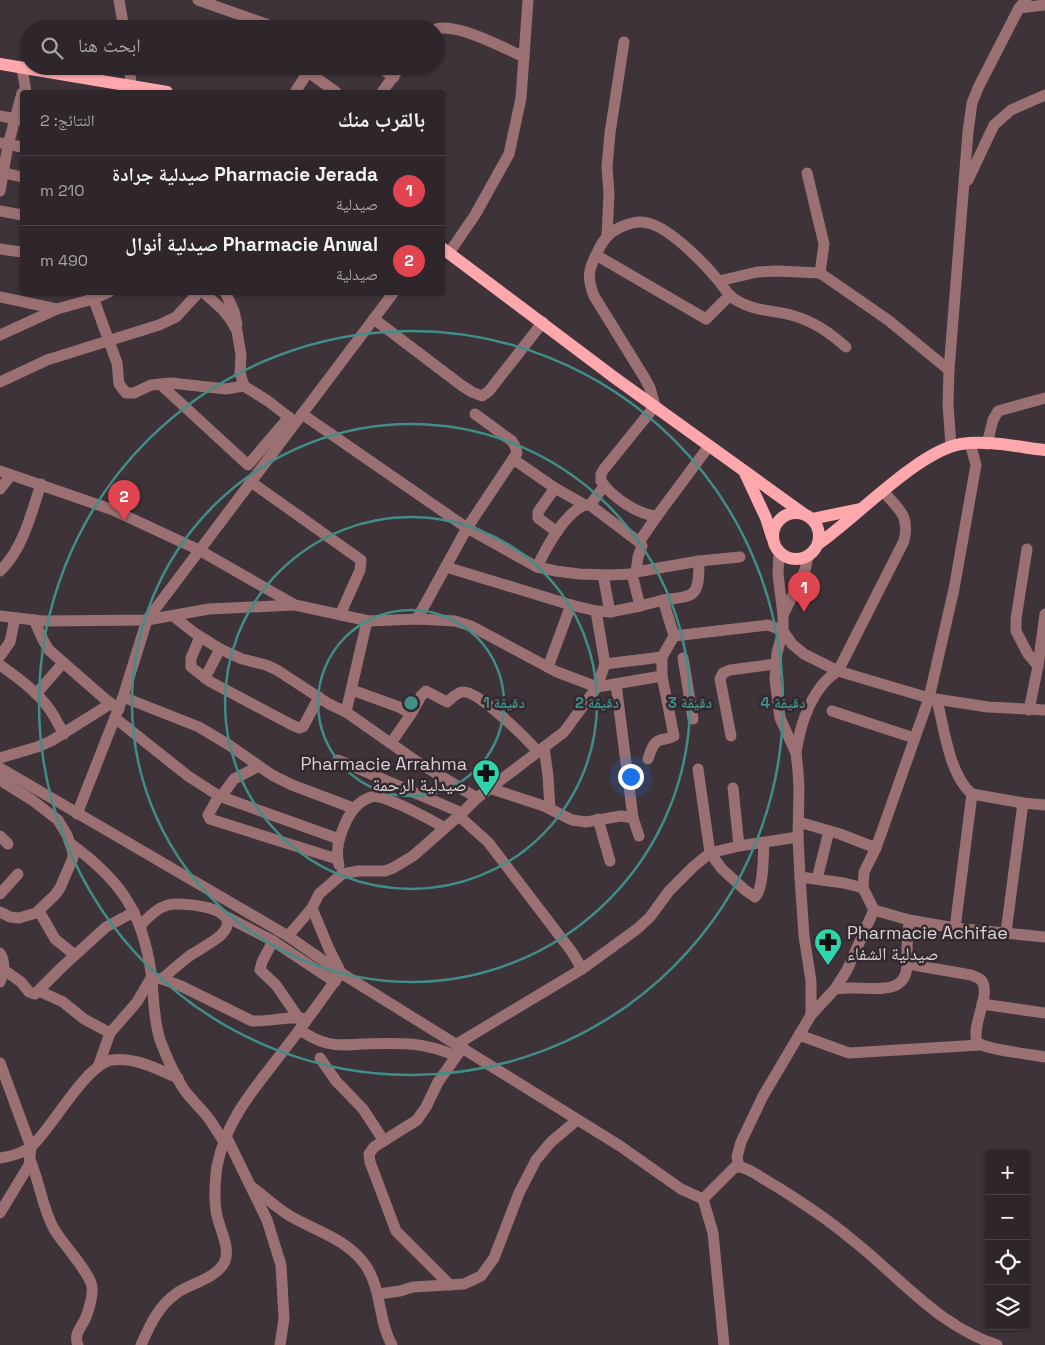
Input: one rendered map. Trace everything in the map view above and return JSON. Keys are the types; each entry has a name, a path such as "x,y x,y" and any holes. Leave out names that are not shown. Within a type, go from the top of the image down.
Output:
{"main road":[{"path":"0,64 20,68"},
{"path":"59,75 132,89"},
{"path":"446,251 745,473 808,516 819,530 818,544"},
{"path":"745,473 766,518 776,546 785,556 801,559 808,556 818,544 921,463 951,446 970,443 1045,450"},
{"path":"776,546 775,527 778,521 790,513 808,516 862,508"}],"street":[{"path":"119,0 122,20"},
{"path":"198,0 255,20"},
{"path":"446,251 475,215 509,154 521,98 528,0"},
{"path":"951,446 948,404 949,370 972,103 1022,4 1045,5"},
{"path":"445,27 459,30 496,44 524,57"},
{"path":"624,42 610,133 607,167 609,205 607,235 590,270 589,283 594,296 644,377 654,406 604,469 601,481 604,486 639,512 657,516"},
{"path":"23,75 24,90"},
{"path":"130,75 132,89"},
{"path":"296,90 307,75"},
{"path":"318,75 334,90"},
{"path":"384,90 394,77 391,75"},
{"path":"965,188 994,125 1011,110 1045,94"},
{"path":"0,116 19,120 4,144 0,191"},
{"path":"4,144 20,147"},
{"path":"2,173 20,177"},
{"path":"807,173 824,244 820,273"},
{"path":"0,212 20,215"},
{"path":"607,235 629,224 637,222 650,223 685,246 734,299 752,308 789,315 814,323 846,347"},
{"path":"0,249 20,252"},
{"path":"596,255 706,319 730,295"},
{"path":"719,281 757,272 820,273 888,320 949,370"},
{"path":"0,382 47,360 168,320 185,309 197,295"},
{"path":"206,295 223,310 237,331"},
{"path":"226,295 234,311 241,355 240,373 244,386 467,528 537,567 556,571 603,575 634,573 699,561 740,557"},
{"path":"77,814 115,710 123,697 147,620 251,482 295,418 392,295"},
{"path":"0,335 57,309 92,296 118,369 119,384 126,393 134,393 151,384 171,383 226,389 244,386"},
{"path":"0,297 57,309"},
{"path":"374,319 462,385 482,396 489,391 543,322"},
{"path":"160,384 248,464 295,418"},
{"path":"1045,398 998,411 993,420 989,444 976,465 933,699 914,738 876,848 864,872 863,888 874,910 909,920 955,928 1006,932 1045,938"},
{"path":"417,618 467,528 517,453 512,441 475,414"},
{"path":"970,443 976,465"},
{"path":"639,542 709,446"},
{"path":"513,459 555,488 587,505 639,542 642,546 634,573 640,606"},
{"path":"0,489 6,473 113,510 199,550 295,605"},
{"path":"251,482 361,560 358,576 340,615"},
{"path":"0,571 15,552 26,528 40,484"},
{"path":"537,567 557,532 579,507 587,505 604,486"},
{"path":"555,488 538,512 538,518 557,532"},
{"path":"811,1015 811,981 804,936 800,877 798,838 800,789 796,753 799,734 818,691 829,676 838,671 904,541 907,528 906,520 883,492"},
{"path":"776,546 784,615 775,679 780,718 796,753"},
{"path":"1027,549 1016,619 1016,631 1028,654 1038,666"},
{"path":"784,615 805,570 808,556"},
{"path":"446,567 571,605 610,612 663,600 688,597 693,594 698,583 699,561"},
{"path":"603,575 610,612"},
{"path":"648,759 654,744 674,736 662,676 662,656 674,636 663,600"},
{"path":"0,616 34,620 147,620 209,609 295,605 367,621 417,618 456,620 548,667 597,687 662,676"},
{"path":"548,667 571,605"},
{"path":"288,936 312,908 319,894 342,874 358,871 385,871 394,868 413,856 489,788 564,732 597,687 605,664 596,611"},
{"path":"1028,710 1038,666 1045,614"},
{"path":"173,616 200,637 220,649 242,659 277,670 346,712 416,761 477,798"},
{"path":"0,656 10,642 16,618"},
{"path":"34,620 42,640 49,650 188,776 219,796 339,839"},
{"path":"346,712 367,621"},
{"path":"674,636 768,625 783,631 792,644 804,654 838,671 933,699 988,707 1045,710"},
{"path":"200,637 190,664 191,667 205,678 299,728 306,724 319,697"},
{"path":"205,678 220,649"},
{"path":"605,664 662,656"},
{"path":"683,658 693,720"},
{"path":"36,694 63,663"},
{"path":"731,736 720,679 723,674 730,670 776,664"},
{"path":"0,665 36,694 50,710 64,734"},
{"path":"616,684 633,818 639,836"},
{"path":"352,690 398,707 411,714"},
{"path":"391,743 426,691 447,702 459,693 466,692 475,695 541,750 548,776 550,809"},
{"path":"123,697 199,727 292,785 353,808"},
{"path":"667,701 689,699"},
{"path":"933,699 955,770 963,785 972,794 1023,803 1045,804"},
{"path":"0,758 37,747 115,710"},
{"path":"832,711 914,738"},
{"path":"338,760 461,814 488,842 572,952 582,969"},
{"path":"259,766 234,779 210,810 208,815 210,818 337,859"},
{"path":"0,768 288,936 338,977"},
{"path":"698,769 710,853 722,869 755,897 758,894 762,874 764,843"},
{"path":"0,780 32,800 58,820 72,844 73,858 60,888 39,911 19,918 10,917 0,912"},
{"path":"489,788 550,809 572,820 586,822 621,816 633,818"},
{"path":"732,788 739,846"},
{"path":"955,928 972,794"},
{"path":"342,874 337,859 339,839 344,824 353,808 371,796 383,798 412,810 445,828"},
{"path":"1006,932 1023,803"},
{"path":"598,819 610,861"},
{"path":"799,822 829,830 876,848"},
{"path":"817,879 829,830"},
{"path":"450,1285 402,1240 391,1221 370,1162 370,1154 374,1147 417,1120 459,1049 582,969 637,929 650,916 669,891 710,853 739,846 798,838"},
{"path":"72,844 91,858 110,876 126,898 141,925 156,979 154,1019 166,1055 183,1088 229,1144 251,1186 274,1237 281,1265 284,1319 280,1345"},
{"path":"0,894 18,874"},
{"path":"800,877 863,888"},
{"path":"141,925 158,909 178,903 198,905 223,915 338,977 620,1146 681,1189 703,1200 713,1233 724,1345"},
{"path":"312,908 338,977"},
{"path":"739,1167 737,1157 741,1142 763,1096 811,1015 835,990 847,970 874,910"},
{"path":"39,911 55,938 75,955"},
{"path":"4,970 21,982 32,994 35,994 106,927 134,912"},
{"path":"98,1067 110,1033 156,979 223,933 227,923 223,915"},
{"path":"835,990 850,987 877,988 894,986 902,981 908,964 909,920"},
{"path":"273,941 260,970 276,985 303,1018"},
{"path":"0,953 4,963 0,982"},
{"path":"908,964 980,978 984,991 975,1038 980,1045"},
{"path":"141,1345 160,1308 168,1300 178,1292 220,1268 225,1262 226,1249 216,1214 215,1202 218,1165 230,1126 239,1108 299,1030 303,1018 338,977"},
{"path":"156,979 181,986 252,1021 303,1018"},
{"path":"40,991 63,1002 84,1019 110,1033"},
{"path":"982,1004 1045,1013"},
{"path":"299,1030 328,1044 398,1043 422,1045 441,1050 459,1049"},
{"path":"799,1035 849,1052 980,1045 1045,1057"},
{"path":"320,1058 336,1081 363,1108 384,1141"},
{"path":"1,1158 31,1147 86,1079 98,1067 111,1060 145,1064 178,1078"},
{"path":"0,1063 31,1147 29,1165 0,1213"},
{"path":"378,1294 413,1287 472,1282 481,1276 489,1268 498,1251 519,1193 536,1160 551,1142 577,1120"},
{"path":"30,1160 36,1174 47,1215 88,1276 92,1286 87,1313 77,1335 78,1345"},
{"path":"703,1200 732,1169 739,1167 756,1174 803,1203 850,1237 914,1294 944,1317 997,1345"},
{"path":"251,1186 288,1215 341,1242 366,1266 378,1294 386,1330 392,1345"}],"place":[{"name":"Pharmacie Anwal صيدلية أنوال","path":"124,521"},
{"name":"Pharmacie Jerada صيدلية جرادة","path":"804,612"},
{"name":"Pharmacie Arrahma صيدلية الرحمة","path":"486,797"},
{"name":"Pharmacie Achifae صيدلية الشفاء","path":"828,966"}]}
